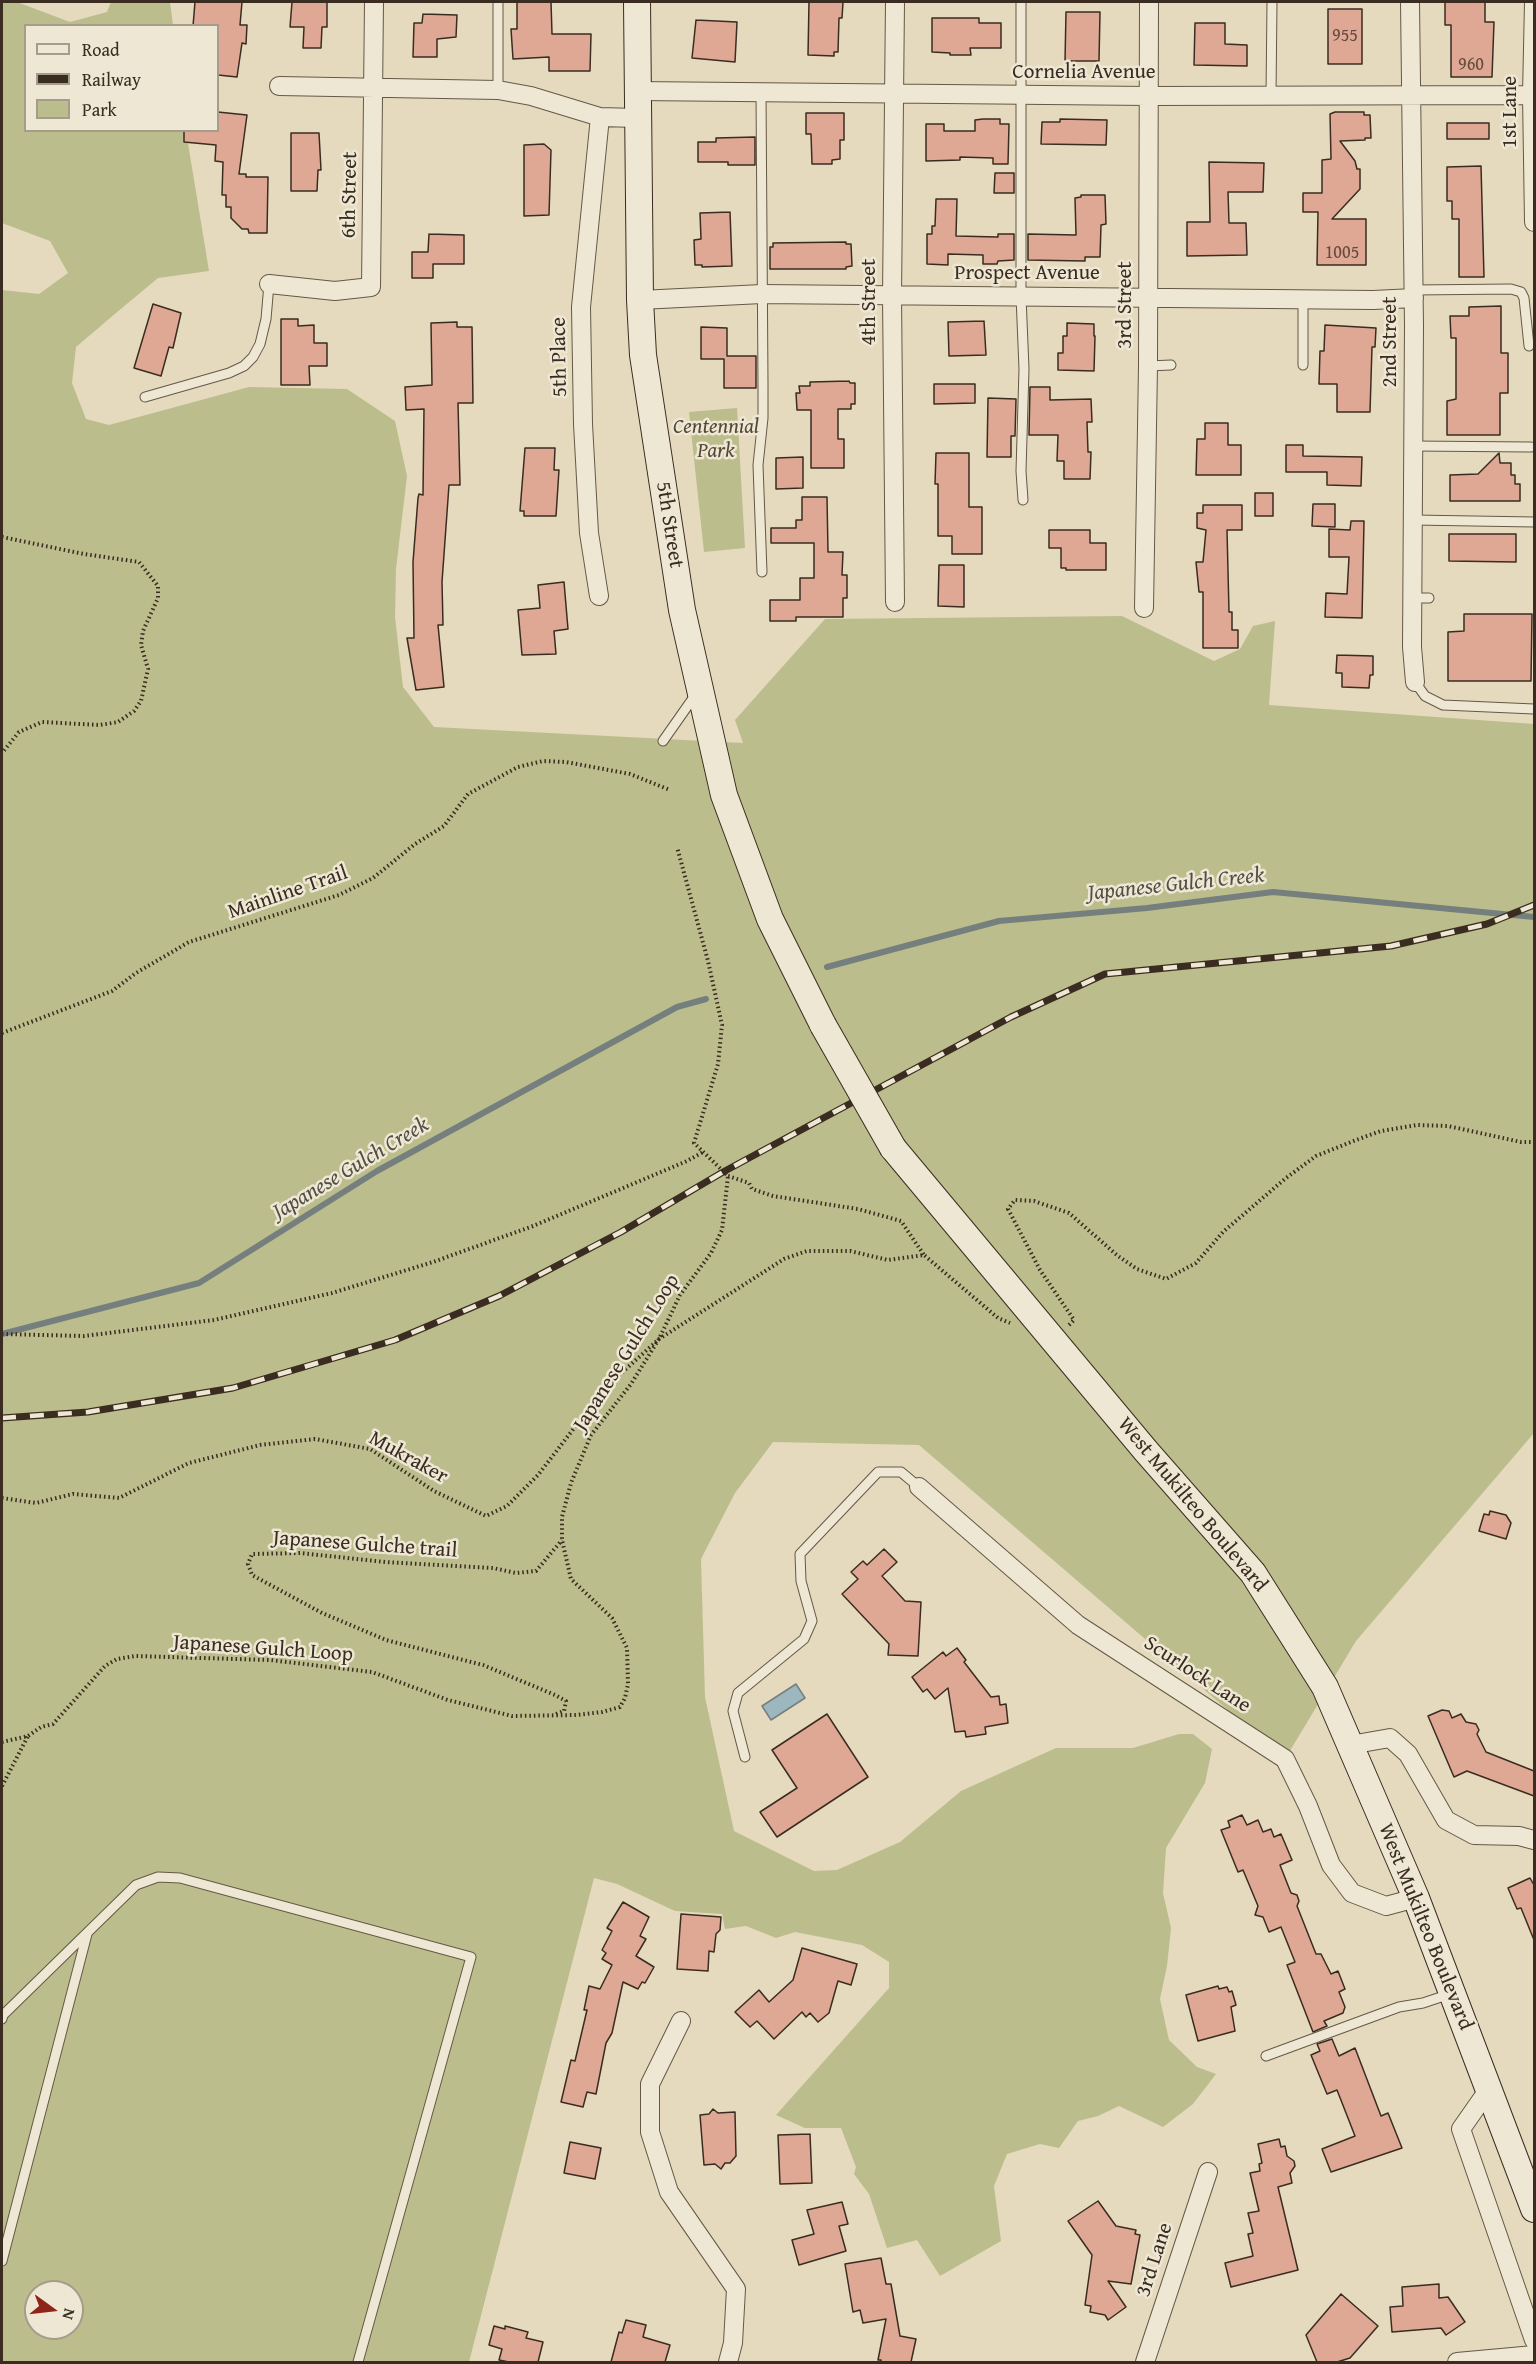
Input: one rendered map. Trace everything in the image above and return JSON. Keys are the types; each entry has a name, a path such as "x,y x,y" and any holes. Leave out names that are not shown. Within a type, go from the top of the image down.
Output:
{"main road":[{"name":"5th Street","path":"637,2 636,91 643,355 682,610 724,795 770,919 823,1024"},
{"name":"West Mukilteo Boulevard","path":"823,1024 893,1148 1146,1451 1253,1573 1325,1687 1416,1898 1534,2209"}],"street":[{"name":"6th Street","path":"269,284 335,291 371,287 374,2"},
{"name":"4th Street","path":"895,2 892,296 895,602"},
{"name":"3rd Street","path":"1144,608 1148,366 1149,2"},
{"name":"2nd Street","path":"1410,2 1414,294 1413,520 1420,598 1412,647 1415,682"},
{"name":"1st Lane","path":"1534,2 1532,95 1534,222"},
{"path":"279,86 498,90 531,96 600,117 637,118"},
{"name":"Cornelia Avenue","path":"636,91 1021,96 1532,95"},
{"name":"5th Place","path":"600,117 581,307 583,424 589,533 600,596"},
{"name":"Prospect Avenue","path":"640,300 762,294 1373,300 1414,294"},
{"name":"Scurlock Lane","path":"919,1487 1078,1625 1285,1759 1308,1806 1331,1865 1352,1893 1386,1906 1416,1898"},
{"path":"1350,1745 1390,1738 1408,1754 1446,1820 1474,1835 1519,1836 1534,1840"},
{"path":"681,2021 650,2084 650,2132 669,2192 736,2289 733,2343 728,2362"},
{"path":"1489,2089 1461,2129 1534,2340"},
{"name":"3rd Lane","path":"1145,2362 1208,2172"},
{"path":"1457,2362 1534,2355"}],"lane":[{"path":"498,2 498,90"},
{"path":"1021,2 1023,500"},
{"path":"1271,96 1272,2"},
{"path":"762,93 763,418 758,465 762,572"},
{"path":"145,397 229,374 244,366 254,357 260,344 266,319 269,284"},
{"path":"1414,294 1511,289 1521,292 1524,298 1529,346"},
{"path":"1303,299 1303,365"},
{"path":"1148,366 1171,365"},
{"path":"1413,447 1531,447"},
{"path":"1413,520 1534,522"},
{"path":"1415,682 1425,696 1443,705 1534,709"},
{"path":"663,741 699,690"},
{"path":"745,1757 733,1711 738,1693 804,1639 812,1621 801,1581 800,1554 878,1472 901,1472 919,1487"},
{"path":"2,2019 3,2015 136,1885 158,1877 180,1878 471,1957 358,2362"},
{"path":"2,2260 88,1932"},
{"path":"1266,2056 1399,2007 1453,1994"}],"path":[{"path":"2,537 84,554 139,562 158,586 158,598 143,631 141,645 148,669 141,701 134,711 118,722 100,725 42,722 19,732 2,753"},
{"name":"Mainline Trail","path":"2,1033 112,991 136,973 189,942 339,895 373,878 415,844 444,826 468,794 518,767 543,761 566,762 630,774 670,790"},
{"path":"676,848 708,961 722,1025 718,1065 694,1143 728,1176 749,1183 752,1189 773,1196 858,1209 901,1221 924,1255 998,1318 1020,1326"},
{"path":"1054,1339 1074,1320 1040,1270 1008,1209 1015,1200 1034,1201 1069,1213 1118,1256 1137,1269 1166,1279 1196,1263 1223,1232 1316,1156 1356,1140 1381,1131 1417,1125 1448,1126 1521,1142 1534,1142"},
{"path":"2,1334 84,1336 214,1320 332,1293 433,1262 533,1226 687,1161 703,1152"},
{"name":"Japanese Gulch Loop","path":"2,1742 28,1736 41,1727 53,1724 105,1666 117,1659 135,1656 270,1660 372,1672 448,1700 512,1716 602,1712 620,1707 628,1684 627,1648 612,1618 571,1579 562,1540 562,1517 571,1484 591,1435 631,1384 659,1339 680,1295 711,1253 722,1230 728,1176"},
{"path":"659,1339 784,1259 807,1251 850,1251 888,1260 924,1255"},
{"name":"Mukraker","path":"2,1498 36,1503 73,1494 119,1498 189,1463 260,1445 315,1439 370,1449 434,1491 486,1516 507,1506 531,1482 604,1388 659,1339"},
{"name":"Japanese Gulche trail","path":"549,1715 564,1712 566,1701 483,1665 386,1640 322,1613 252,1575 248,1564 252,1554 300,1552 385,1562 526,1572 536,1571 562,1540"},
{"path":"2,1786 28,1736"}],"green space":[{"path":"2,2 17,2 70,22 107,12 111,2 170,2 173,24 24,24 24,132 186,132 209,271 158,278 76,347 72,383 86,419 109,425 249,387 347,389 395,421 407,476 396,569 395,617 403,687 434,727 743,743 735,720 825,619 1122,616 1214,661 1240,649 1253,626 1275,621 1269,705 1534,724 1534,1433 1356,1641 1285,1759 919,1445 773,1442 735,1493 701,1559 705,1697 734,1831 814,1871 837,1870 900,1842 961,1791 1056,1748 1133,1748 1179,1734 1193,1734 1212,1749 1205,1783 1166,1848 1163,1893 1171,1928 1167,1966 1160,1999 1169,2040 1197,2067 1216,2074 1193,2104 1163,2127 1119,2106 1098,2116 1078,2121 1059,2148 1040,2144 1007,2154 994,2186 1001,2241 940,2276 917,2240 887,2248 869,2194 854,2174 856,2167 841,2128 805,2128 776,2115 889,1988 889,1962 862,1945 795,1932 776,1938 746,1926 725,1929 722,1914 675,1911 617,1884 594,1878 469,2362 2,2362 2,290 39,294 68,273 50,241 2,223"},
{"name":"Centennial Park","path":"737,408 745,548 704,552 689,412"}],"water":[{"path":"796,1684 805,1698 771,1720 762,1706"}],"building":[{"path":"195,2 242,2 240,25 247,25 246,44 242,43 237,77 219,75 219,24 193,24"},
{"path":"292,2 327,2 327,27 322,27 321,48 303,48 304,27 290,27"},
{"path":"517,2 551,2 552,34 591,34 590,71 549,71 549,57 513,59 511,29 517,29"},
{"path":"809,2 843,2 842,18 839,18 838,52 834,52 834,56 808,55"},
{"path":"1445,2 1485,2 1485,22 1494,22 1492,77 1451,77 1451,25 1445,25"},
{"path":"1328,9 1362,9 1362,64 1328,64"},
{"path":"1066,12 1100,12 1099,61 1065,61"},
{"path":"423,14 457,15 456,37 437,39 437,57 413,57 414,23 422,23"},
{"path":"932,18 979,18 979,23 1001,23 1001,48 970,48 971,55 932,52"},
{"path":"696,20 737,22 735,62 692,58"},
{"path":"1195,23 1225,23 1225,44 1247,45 1247,66 1194,65"},
{"path":"219,112 247,115 239,174 246,174 246,177 268,177 267,233 249,233 248,229 242,229 231,218 231,207 226,207 226,195 222,195 223,162 215,161 216,145 184,142 184,132 219,132"},
{"path":"1364,112 1364,115 1370,115 1371,138 1340,141 1355,161 1357,169 1360,169 1360,189 1332,219 1366,219 1366,265 1317,265 1318,212 1303,212 1303,193 1322,193 1322,160 1331,159 1330,114"},
{"path":"806,113 844,113 844,140 840,140 840,159 832,160 832,164 812,164 811,134 806,134"},
{"path":"1000,119 1000,124 1009,124 1008,164 993,164 993,158 960,157 960,160 926,161 926,124 944,124 944,131 975,131 975,120"},
{"path":"1060,119 1107,120 1106,145 1041,144 1042,122 1060,122"},
{"path":"1447,123 1489,123 1489,139 1447,139"},
{"path":"291,133 319,133 321,170 318,170 317,191 291,191"},
{"path":"755,137 755,165 698,162 698,142 716,142 716,138"},
{"path":"544,144 551,150 549,215 524,216 524,145"},
{"path":"1209,162 1264,163 1263,192 1228,192 1229,223 1246,223 1247,255 1187,256 1187,222 1210,222"},
{"path":"1481,166 1484,277 1459,277 1459,219 1452,219 1452,201 1447,201 1447,167"},
{"path":"995,173 1014,173 1014,193 994,193"},
{"path":"1081,195 1105,195 1106,224 1101,225 1100,257 1085,257 1085,261 1028,260 1028,234 1076,235 1075,198"},
{"path":"936,199 957,199 956,236 998,237 998,234 1014,234 1014,260 983,264 983,255 948,254 948,265 927,264 927,234 932,234 932,226 935,226"},
{"path":"730,212 732,266 702,267 702,265 695,265 694,240 701,239 700,213"},
{"path":"429,234 464,235 464,264 433,264 433,278 412,278 412,252 428,252"},
{"path":"846,242 846,244 851,244 852,266 846,269 770,269 770,247 773,247 773,243"},
{"path":"153,304 181,313 173,348 169,347 161,376 134,368"},
{"path":"1501,306 1501,353 1508,353 1508,393 1500,393 1500,435 1447,435 1447,401 1456,399 1456,338 1451,338 1450,316 1469,316 1469,307"},
{"path":"281,319 298,319 298,326 314,325 314,343 327,343 327,366 309,366 310,385 281,385"},
{"path":"984,321 986,355 949,356 948,322"},
{"path":"457,322 457,327 472,327 473,403 458,403 460,485 449,485 442,582 443,625 438,625 444,687 416,690 407,638 414,638 413,562 418,498 419,494 423,495 424,409 406,410 405,387 432,385 431,323"},
{"path":"1067,323 1094,324 1094,371 1058,370 1058,353 1063,353 1063,336 1067,336"},
{"path":"1325,325 1376,328 1375,347 1372,347 1370,412 1337,412 1337,384 1319,384 1320,351 1324,351"},
{"path":"701,327 727,328 727,356 756,356 756,388 724,388 724,359 701,359"},
{"path":"849,381 855,383 855,404 851,404 851,409 838,409 838,439 844,439 844,468 811,468 811,410 797,410 796,393 800,393 799,386 810,386 810,382"},
{"path":"934,384 975,384 975,403 934,404"},
{"path":"1030,387 1050,387 1050,400 1091,399 1092,422 1087,422 1088,452 1091,452 1090,479 1064,479 1064,461 1057,461 1058,435 1029,435"},
{"path":"988,398 1016,399 1015,436 1011,436 1011,457 987,457"},
{"path":"1205,423 1228,423 1228,445 1241,445 1241,475 1196,475 1197,439 1205,439"},
{"path":"1286,445 1303,445 1303,456 1362,457 1361,486 1327,485 1327,472 1286,472"},
{"path":"525,448 555,448 554,470 559,470 556,516 524,516 524,511 520,511"},
{"path":"936,453 969,453 969,507 982,507 982,554 952,554 952,536 938,536"},
{"path":"1499,453 1500,463 1511,463 1511,475 1515,475 1515,484 1520,484 1520,501 1450,501 1450,475 1478,474"},
{"path":"803,457 803,488 776,489 776,458"},
{"path":"1255,493 1273,493 1273,516 1255,516"},
{"path":"802,497 827,497 828,552 843,552 842,575 847,575 847,598 843,598 843,617 796,617 796,621 770,621 770,600 800,600 800,578 814,578 814,543 771,543 771,528 796,528 796,520 802,520"},
{"path":"1313,504 1335,504 1335,527 1312,526"},
{"path":"1203,505 1242,505 1242,530 1227,530 1229,612 1232,612 1232,630 1238,630 1238,648 1203,648 1203,592 1199,592 1196,562 1203,562 1206,530 1197,528 1197,513 1203,513"},
{"path":"1351,521 1364,521 1362,618 1325,617 1326,593 1347,594 1349,557 1329,557 1329,529 1350,530"},
{"path":"1049,530 1090,530 1090,543 1106,543 1106,570 1061,568 1061,548 1049,548"},
{"path":"1449,534 1516,534 1516,562 1449,561"},
{"path":"939,565 964,565 964,607 938,606"},
{"path":"564,582 568,629 554,631 556,654 522,655 518,610 540,608 538,585"},
{"path":"1464,614 1532,614 1531,681 1448,681 1448,632 1464,631"},
{"path":"1337,655 1373,656 1373,675 1370,675 1369,688 1342,687 1342,673 1336,673"},
{"path":"1490,1511 1506,1515 1511,1523 1506,1539 1479,1531 1484,1514 1489,1515"},
{"path":"884,1549 897,1562 882,1576 905,1601 921,1602 918,1656 888,1655 889,1644 842,1594 858,1579 851,1572 863,1561 867,1565"},
{"path":"957,1648 966,1660 964,1662 991,1697 999,1696 1000,1705 1006,1704 1008,1723 985,1727 986,1734 966,1737 965,1731 955,1732 948,1688 935,1699 927,1689 923,1692 912,1677 943,1652 946,1656"},
{"path":"1442,1710 1449,1711 1452,1718 1461,1714 1466,1722 1476,1724 1479,1730 1477,1734 1486,1752 1534,1771 1534,1796 1467,1771 1454,1777 1428,1716"},
{"path":"827,1714 868,1777 777,1837 760,1812 797,1788 772,1750"},
{"path":"1242,1815 1247,1825 1258,1820 1263,1832 1271,1829 1274,1837 1281,1834 1292,1860 1280,1865 1291,1893 1297,1895 1299,1901 1297,1906 1316,1954 1321,1954 1331,1974 1338,1971 1345,1989 1339,1992 1345,2007 1343,2013 1324,2021 1327,2026 1313,2032 1287,1965 1295,1962 1281,1927 1269,1932 1263,1917 1255,1915 1258,1906 1243,1870 1238,1872 1221,1830 1230,1827 1228,1821"},
{"path":"1530,1878 1534,1885 1534,1940 1521,1908 1517,1909 1508,1888"},
{"path":"623,1902 649,1917 640,1936 646,1939 636,1956 654,1967 645,1983 642,1982 638,1989 623,1982 612,2033 606,2043 596,2094 587,2092 583,2107 561,2102 571,2060 575,2061 587,2010 584,2010 589,1986 600,1989 612,1965 602,1959 606,1953 602,1950 612,1931 607,1928"},
{"path":"681,1914 721,1917 714,1952 709,1951 708,1971 677,1969"},
{"path":"802,1948 857,1964 851,1985 838,1981 829,2013 818,2022 810,2013 806,2017 802,2012 774,2039 757,2021 750,2027 735,2012 759,1990 769,2002 793,1980"},
{"path":"1218,1986 1219,1989 1227,1987 1229,1992 1232,1991 1236,2005 1231,2007 1235,2031 1198,2041 1186,1995"},
{"path":"1332,2039 1339,2056 1355,2048 1381,2116 1388,2113 1402,2148 1331,2172 1322,2149 1355,2136 1337,2090 1327,2094 1311,2055 1320,2051 1317,2044"},
{"path":"713,2109 718,2113 735,2112 736,2156 730,2163 725,2163 721,2169 715,2164 704,2165 700,2115 709,2114"},
{"path":"810,2134 812,2183 780,2184 778,2135"},
{"path":"1279,2139 1281,2147 1285,2146 1287,2156 1294,2161 1295,2166 1290,2173 1292,2183 1278,2187 1298,2270 1231,2287 1225,2263 1253,2256 1248,2234 1253,2233 1248,2213 1259,2211 1250,2173 1260,2171 1259,2164 1262,2163 1258,2144"},
{"path":"570,2142 601,2148 595,2179 564,2173"},
{"path":"1098,2201 1116,2226 1136,2230 1135,2234 1140,2235 1131,2284 1108,2281 1126,2307 1108,2320 1105,2315 1090,2312 1091,2306 1085,2305 1092,2255 1068,2221"},
{"path":"842,2202 848,2224 839,2226 846,2251 799,2265 792,2240 814,2234 807,2210"},
{"path":"881,2258 886,2284 891,2284 900,2336 916,2339 911,2362 881,2362 878,2360 886,2319 863,2323 860,2310 853,2312 845,2264"},
{"path":"1439,2284 1439,2298 1448,2297 1465,2322 1446,2335 1441,2328 1392,2332 1390,2307 1403,2306 1402,2287"},
{"path":"1341,2294 1378,2326 1350,2358 1337,2362 1317,2362 1306,2335"},
{"path":"626,2320 646,2325 643,2337 670,2345 665,2362 611,2362 619,2332 622,2333"},
{"path":"494,2326 505,2329 505,2326 528,2332 526,2338 543,2342 538,2362 499,2360 502,2349 489,2345"}],"waterway":[{"name":"Japanese Gulch Creek","path":"827,967 999,921 1147,908 1273,892 1534,917"},
{"name":"Japanese Gulch Creek","path":"2,1334 199,1283 377,1171 677,1007 706,999"}],"railway":[{"path":"2,1418 88,1412 233,1388 395,1340 499,1296 621,1232 723,1172 1011,1017 1105,974 1391,946 1487,924 1534,905"}]}
